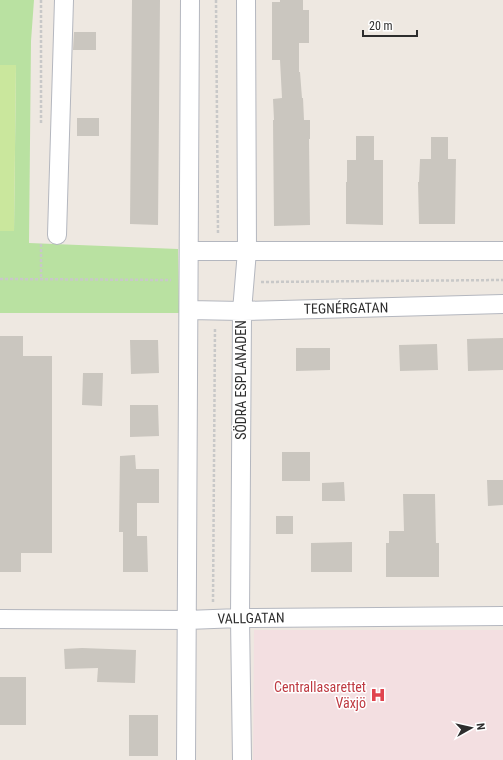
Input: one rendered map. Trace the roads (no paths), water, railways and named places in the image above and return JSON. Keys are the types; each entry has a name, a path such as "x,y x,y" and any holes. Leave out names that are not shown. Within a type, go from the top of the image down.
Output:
{"street":[{"path":"57,235 64,0"},
{"path":"186,760 190,0"},
{"name":"SÖDRA ESPLANADEN","path":"242,760 240,618 242,311 247,251 246,0"},
{"path":"189,251 503,251"},
{"name":"TEGNÉRGATAN","path":"189,310 242,311 503,304"},
{"name":"VALLGATAN","path":"0,619 187,620 240,618 503,616"}],"place":[{"name":"Centrallasarettet Växjö","path":"378,695"}]}
